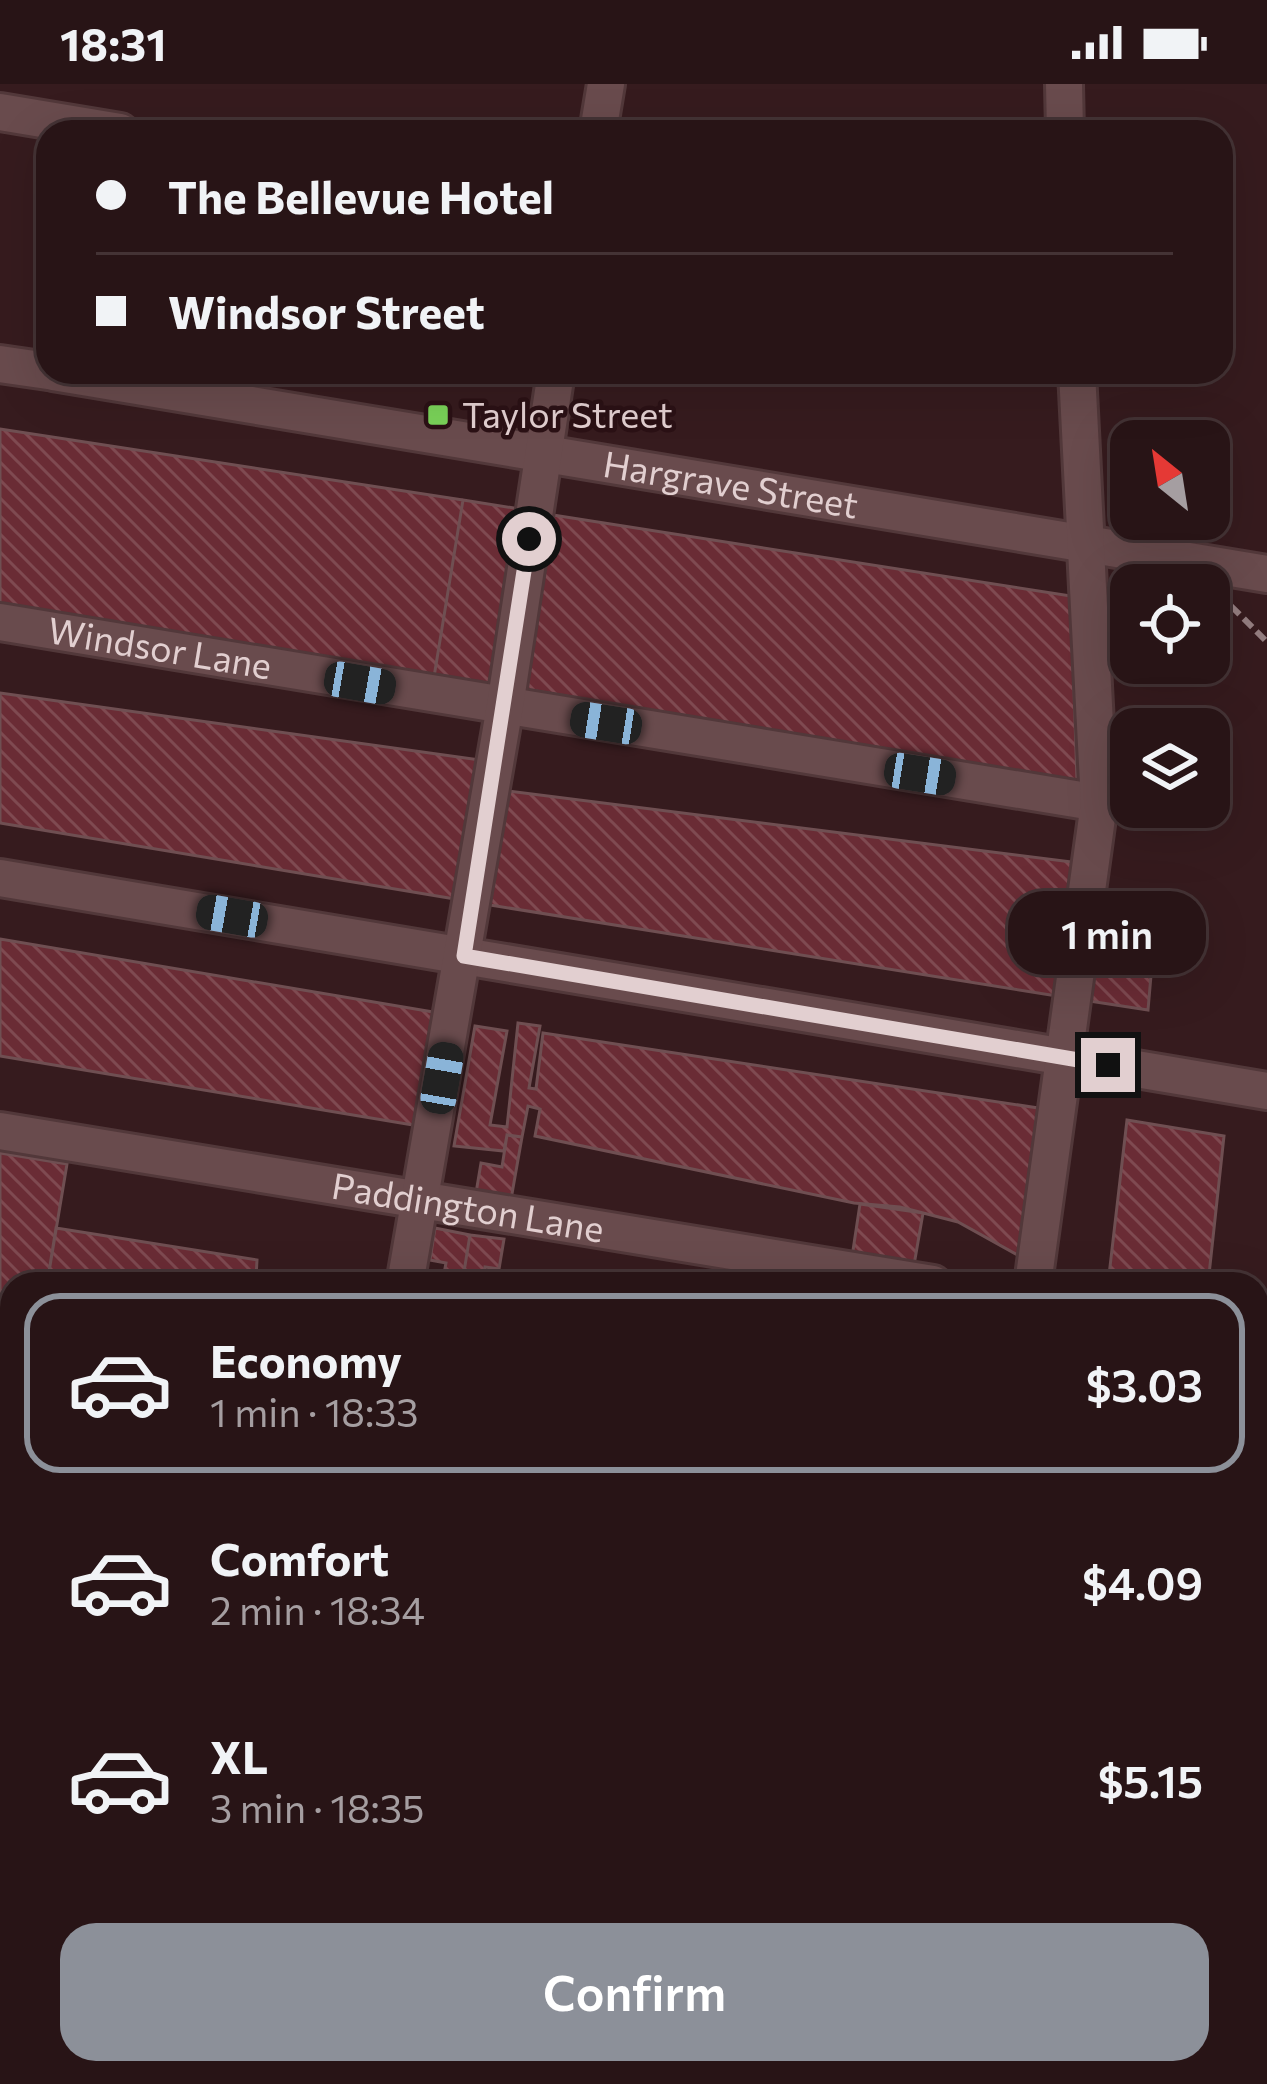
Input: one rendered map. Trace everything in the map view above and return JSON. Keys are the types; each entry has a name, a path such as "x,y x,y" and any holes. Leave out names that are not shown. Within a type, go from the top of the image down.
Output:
{"street":[{"path":"600,120 606,84"},
{"path":"1064,84 1065,120"},
{"path":"0,112 48,120"},
{"name":"Hargrave Street","path":"0,364 36,370"},
{"name":"Hargrave Street","path":"121,384 1267,574"},
{"path":"407,1272 506,706 554,384"},
{"path":"1036,1272 1099,803 1078,384"},
{"name":"Windsor Lane","path":"0,622 1099,803"},
{"path":"0,878 1267,1091"},
{"name":"Paddington Lane","path":"0,1131 860,1272"}],"path":[{"path":"1230,605 1267,642"}],"building":[{"path":"0,429 463,500 434,677 0,603"},
{"path":"463,500 520,509 492,688 434,677"},
{"path":"553,515 1071,596 1077,782 524,689"},
{"path":"0,693 480,760 455,899 0,823"},
{"path":"508,791 1072,862 1057,996 490,905"},
{"path":"0,939 439,1013 419,1126 0,1056"},
{"path":"1090,961 1152,964 1148,1010 1089,1001"},
{"path":"518,1023 540,1026 529,1088 536,1089 543,1033 1045,1109 1023,1258 958,1222 900,1207 854,1203 535,1136 540,1109 528,1106 522,1137 507,1135 504,1151 454,1146 475,1026 507,1031 490,1125 507,1127"},
{"path":"1127,1120 1224,1136 1209,1272 1109,1272"},
{"path":"507,1135 522,1137 510,1205 475,1199 481,1163 502,1167"},
{"path":"0,1153 67,1164 49,1272 0,1272"},
{"path":"860,1204 923,1213 914,1265 852,1257"},
{"path":"56,1228 257,1260 256,1272 49,1272"},
{"path":"435,1228 470,1235 464,1272 444,1272 446,1263 430,1260"},
{"path":"470,1235 504,1239 499,1269 464,1272"}],"place":[{"name":"Taylor Street","path":"438,415"}],"route":[{"path":"529,539 464,956 1108,1065"}]}
